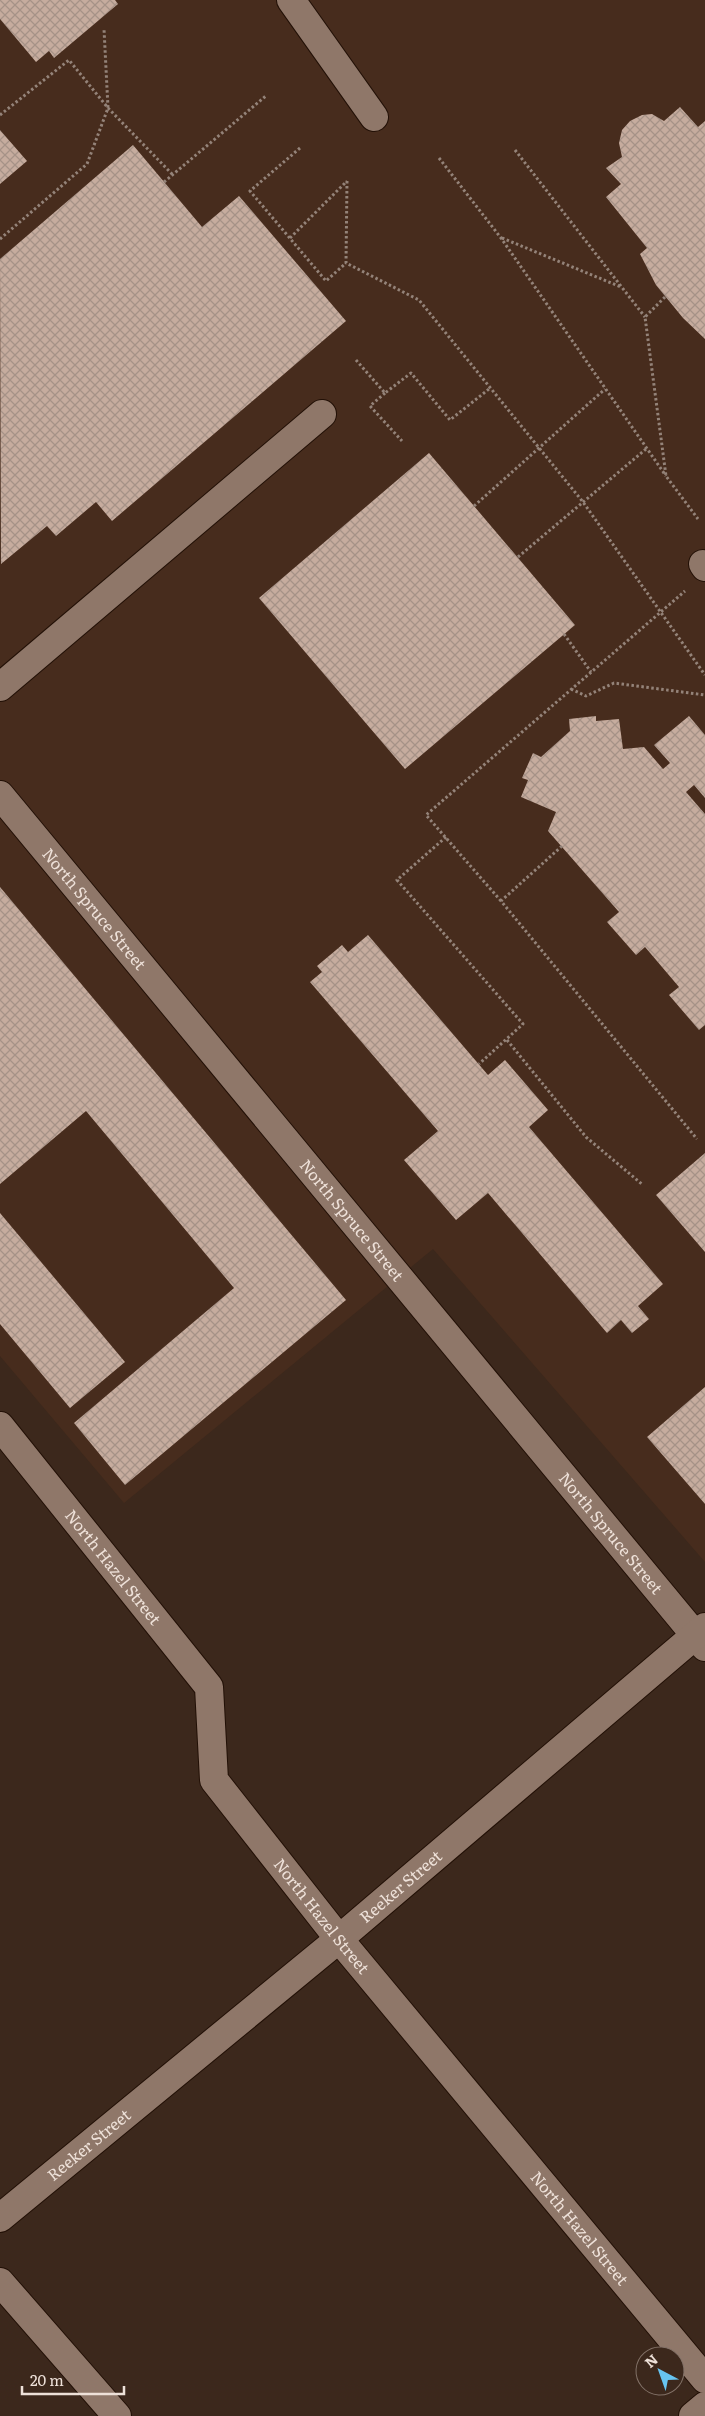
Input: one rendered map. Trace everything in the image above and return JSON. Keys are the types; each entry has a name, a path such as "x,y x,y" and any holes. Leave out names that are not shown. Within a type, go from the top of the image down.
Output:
{"street":[{"path":"291,0 374,117"},
{"path":"0,687 322,414"},
{"name":"North Spruce Street","path":"0,795 702,1636"},
{"name":"North Hazel Street","path":"0,1426 209,1687 214,1780 339,1939 705,2379"},
{"name":"Reeker Street","path":"0,2218 339,1939 702,1636"},
{"path":"0,2282 117,2416"},
{"path":"693,2416 705,2406"}],"path":[{"path":"0,239 87,164 108,108 104,30"},
{"path":"0,116 69,60 108,108 172,174"},
{"path":"164,182 267,95"},
{"path":"290,238 347,181 346,263 326,281 250,191 300,148"},
{"path":"515,150 645,318 666,476"},
{"path":"439,158 500,238 646,449 698,519"},
{"path":"500,238 621,287"},
{"path":"346,263 419,300 489,389 540,447 583,502 705,675"},
{"path":"645,318 665,297"},
{"path":"356,360 385,393"},
{"path":"402,441 370,406 411,373 450,420 489,389"},
{"path":"474,506 605,389"},
{"path":"518,557 646,449"},
{"path":"685,591 426,815 501,901 697,1139"},
{"path":"564,634 591,672"},
{"path":"571,689 586,696 614,683 705,695"},
{"path":"446,837 397,880 523,1024 479,1064"},
{"path":"501,901 562,846"},
{"path":"507,1040 586,1137 644,1186"}],"shaded area":[{"path":"0,0 705,0 705,1562 433,1249 124,1503 0,1356"}],"building":[{"path":"0,0 115,0 118,4 54,58 49,51 36,62 0,19"},
{"path":"680,107 698,127 705,121 705,339 683,318 656,285 640,254 647,248 606,197 621,184 606,168 622,157 619,143 622,130 630,121 642,115 652,114 664,121"},
{"path":"0,130 27,161 0,184"},
{"path":"133,145 202,227 239,196 346,321 112,521 96,502 56,536 47,526 1,564 0,259"},
{"path":"429,453 575,625 405,769 259,598"},
{"path":"596,716 596,721 619,719 623,749 644,747 663,769 670,763 654,745 689,716 705,735 705,798 694,785 686,792 705,814 705,1025 699,1030 669,995 679,987 645,947 636,955 607,922 619,912 548,831 556,812 521,797 528,780 522,778 533,753 541,757 570,731 569,719"},
{"path":"0,887 346,1300 125,1485 74,1423 234,1288 86,1111 0,1184"},
{"path":"368,935 488,1075 505,1060 548,1110 529,1127 663,1284 638,1306 649,1319 632,1333 621,1320 607,1333 488,1193 456,1220 404,1160 438,1131 310,982 322,972 317,966 342,945 348,952"},
{"path":"705,1153 705,1252 656,1195"},
{"path":"0,1213 125,1362 70,1408 0,1324"},
{"path":"705,1387 705,1504 647,1437"}]}
